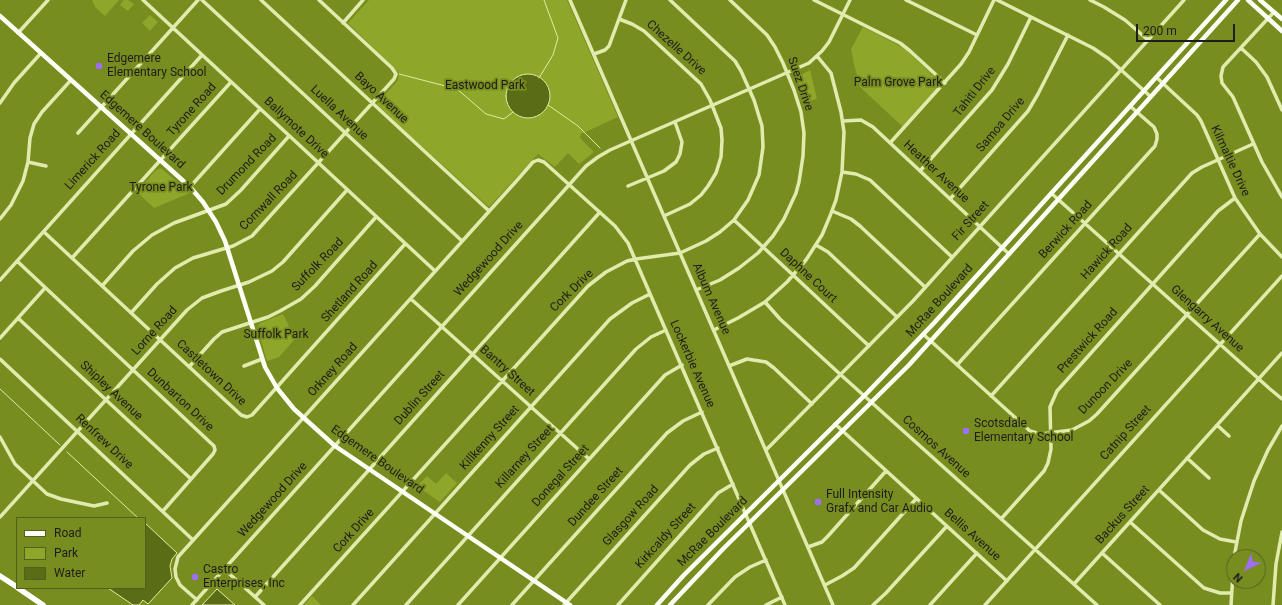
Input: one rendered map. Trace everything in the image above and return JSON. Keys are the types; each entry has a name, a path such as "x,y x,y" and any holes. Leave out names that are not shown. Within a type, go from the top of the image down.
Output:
{"highway":[{"path":"0,576 16,587"},
{"path":"19,589 43,605"}],"main road":[{"name":"McRae Boulevard","path":"656,605 683,576 864,396 923,334 1226,0"},
{"name":"McRae Boulevard","path":"670,605 750,522 931,341 1238,0"},
{"path":"1248,0 1282,31"},
{"path":"1260,0 1282,19"},
{"name":"Edgemere Boulevard","path":"0,16 161,160 190,187 209,210 227,247 262,359 277,388 303,418 335,446 567,604"},
{"path":"809,450 816,457"}],"street":[{"path":"18,32 48,0"},
{"name":"Ballymote Drive","path":"143,0 435,271"},
{"path":"78,133 198,0"},
{"name":"Luella Avenue","path":"202,0 462,241"},
{"name":"Bayo Avenue","path":"261,0 489,211"},
{"path":"319,0 343,23 363,0"},
{"name":"Album Avenue","path":"570,0 633,141 696,290 834,605"},
{"path":"594,54 605,50 609,46 626,0"},
{"name":"Cork Drive","path":"300,605 588,286 606,272 627,261 680,253 710,239 734,220 748,200 756,184 761,165 763,147 762,126 758,110 742,71 735,62 670,0"},
{"name":"Suez Drive","path":"696,290 730,274 746,263 773,236 784,219 796,192 802,166 804,144 802,124 798,102 787,74 772,42 762,30 730,0"},
{"path":"814,0 900,43 945,83"},
{"name":"Wedgewood Drive","path":"192,605 586,166 610,150 787,74 808,63 817,56 829,42 850,0"},
{"path":"906,0 977,35"},
{"path":"890,143 961,64 994,0"},
{"path":"997,0 1093,48 1109,59 1151,97"},
{"path":"1090,0 1120,16 1148,40"},
{"name":"Fir Street","path":"766,450 898,317 1184,0"},
{"path":"1274,12 1223,67 1221,79 1233,97 1268,176 1282,197"},
{"name":"Tahiti Drive","path":"920,171 988,96 1008,64 1031,17"},
{"name":"Chezelle Drive","path":"619,19 644,31 701,84 713,106 720,128 722,140 721,157 716,174 705,190 690,204 664,216"},
{"name":"Cornwall Road","path":"131,313 157,284 175,268 193,258 245,240 258,230 394,79 395,72 343,23"},
{"name":"Samoa Drive","path":"950,199 1028,111 1068,35"},
{"path":"1241,48 1256,62 1267,77 1282,110"},
{"path":"0,102 42,53"},
{"name":"Limerick Road","path":"0,280 202,55"},
{"path":"714,330 765,302 806,260 827,225 838,191 842,172 844,144 843,121 831,73 817,56"},
{"name":"Kilmaltie Drive","path":"1156,77 1197,115 1235,198 1260,234 1282,257"},
{"path":"0,218 11,205 18,193 28,162 30,138 34,124 42,112 71,80"},
{"name":"Tyrone Road","path":"72,258 231,82"},
{"name":"Berwick Road","path":"957,365 1155,146 1157,139 1155,130 1130,106"},
{"path":"190,187 260,109"},
{"name":"Heather Avenue","path":"843,121 857,119 872,126 1009,254"},
{"path":"628,186 669,168 678,158 682,142 675,122"},
{"name":"Drumond Road","path":"102,286 133,251 152,235 174,223 226,204 234,198 289,136"},
{"name":"Hawick Road","path":"991,396 1192,174 1217,159 1253,144"},
{"name":"Orkney Road","path":"197,600 178,581 174,569 178,557 533,162 540,160"},
{"name":"Lockerbie Avenue","path":"540,160 600,212 620,232 628,243 785,605"},
{"path":"28,162 46,166"},
{"path":"842,172 856,174 870,180 952,257"},
{"name":"Lorne Road","path":"0,517 187,310 198,301 212,294 260,277 283,262 347,190"},
{"name":"Glengarry Avenue","path":"1051,193 1282,399"},
{"name":"Prestwick Road","path":"1001,518 1046,467 1050,455 1050,407 1057,391 1218,211 1235,198"},
{"path":"832,211 851,219 860,226 925,287"},
{"name":"Dublin Street","path":"255,597 600,212"},
{"name":"Suffolk Road","path":"189,367 222,332 251,323 280,311 305,295 376,217"},
{"name":"Daphne Court","path":"734,220 869,346"},
{"name":"Castletown Drive","path":"44,232 243,416 247,417 252,415 277,388"},
{"name":"Dunoon Drive","path":"923,334 1030,431 1038,434 1072,430 1093,418 1260,234"},
{"name":"Shetland Road","path":"277,388 406,244"},
{"path":"816,245 828,252 898,317"},
{"name":"Dunbarton Drive","path":"17,261 214,446 215,450 213,454 163,511"},
{"name":"Catnip Street","path":"985,605 1282,276"},
{"path":"0,338 45,288"},
{"name":"Killkenny Street","path":"353,605 610,318 631,304 650,294"},
{"name":"Bantry Street","path":"411,298 590,459"},
{"name":"Cosmos Avenue","path":"765,302 780,318 864,396 1097,605"},
{"name":"Shipley Avenue","path":"18,318 191,479"},
{"name":"Killarney Street","path":"406,605 640,345 651,337 666,330"},
{"name":"Backus Street","path":"1074,584 1282,353"},
{"name":"Renfrew Drive","path":"0,359 193,540"},
{"path":"244,366 262,359"},
{"path":"729,366 747,359 766,362 812,404"},
{"name":"Donegal Street","path":"458,605 664,375 682,365"},
{"name":"Dundee Street","path":"512,605 667,433 683,421 702,412"},
{"name":"Bellis Avenue","path":"835,424 1007,580"},
{"path":"1217,425 1229,436"},
{"path":"1235,549 1241,521 1254,481 1268,450 1282,426"},
{"path":"0,437 14,464 48,494 61,500 94,506 106,502"},
{"name":"Glasgow Road","path":"567,604 694,461 704,454 718,448"},
{"path":"1187,458 1209,478"},
{"path":"808,547 822,542 886,471"},
{"name":"Kirkcaldy Street","path":"618,605 718,493 733,484"},
{"path":"1159,490 1203,530 1220,539 1236,542"},
{"path":"825,585 854,568 916,499"},
{"path":"1130,522 1204,588 1220,593 1231,593"},
{"path":"873,605 886,593 947,526"},
{"path":"1273,605 1276,564 1282,532"},
{"path":"930,605 977,553"},
{"path":"1102,553 1160,605"},
{"path":"708,605 736,577 750,567 766,560"},
{"path":"224,569 264,605"},
{"path":"1231,589 1231,605"},
{"path":"766,605 782,597"}],"green space":[{"path":"92,0 119,0 105,16 95,7"},
{"path":"124,0 128,0 134,4 128,11 120,5"},
{"name":"Eastwood Park","path":"369,0 567,0 618,117 581,134 580,138 594,152 579,164 568,153 555,167 538,154 489,207 377,104 398,80 399,73 348,23"},
{"path":"150,15 158,22 150,31 142,23"},
{"name":"Palm Grove Park","path":"863,27 906,50 939,81 939,86 903,127 860,87 851,49"},
{"path":"810,70 817,99 805,102 797,77"},
{"name":"Tyrone Park","path":"160,168 190,193 154,208 137,192 155,171"},
{"name":"Suffolk Park","path":"283,314 295,339 279,357 267,361 257,327 260,323"},
{"path":"446,473 457,483 440,502 417,486 427,476 436,484"},
{"path":"312,596 321,605 304,605"}],"water":[{"path":"528,74 540,78 546,84 550,96 546,108 540,114 528,118 516,114 510,108 506,96 510,84 516,78"},
{"path":"146,524 177,553 172,559 170,566 172,578 148,604 143,600 139,605 133,605 109,589 146,589"},
{"path":"217,589 235,605 202,605"}],"waterway":[{"path":"539,78 553,55 558,38 544,0"},
{"path":"399,74 457,89 486,114 504,119 513,112"},
{"path":"548,105 578,126 600,148"},
{"path":"0,389 60,445"},
{"path":"67,452 137,517"}],"place":[{"name":"Edgemere Elementary School","path":"99,66"},
{"name":"Scotsdale Elementary School","path":"966,431"},
{"name":"Full Intensity Grafx and Car Audio","path":"818,502"},
{"name":"Castro Enterprises, Inc","path":"195,577"}]}
